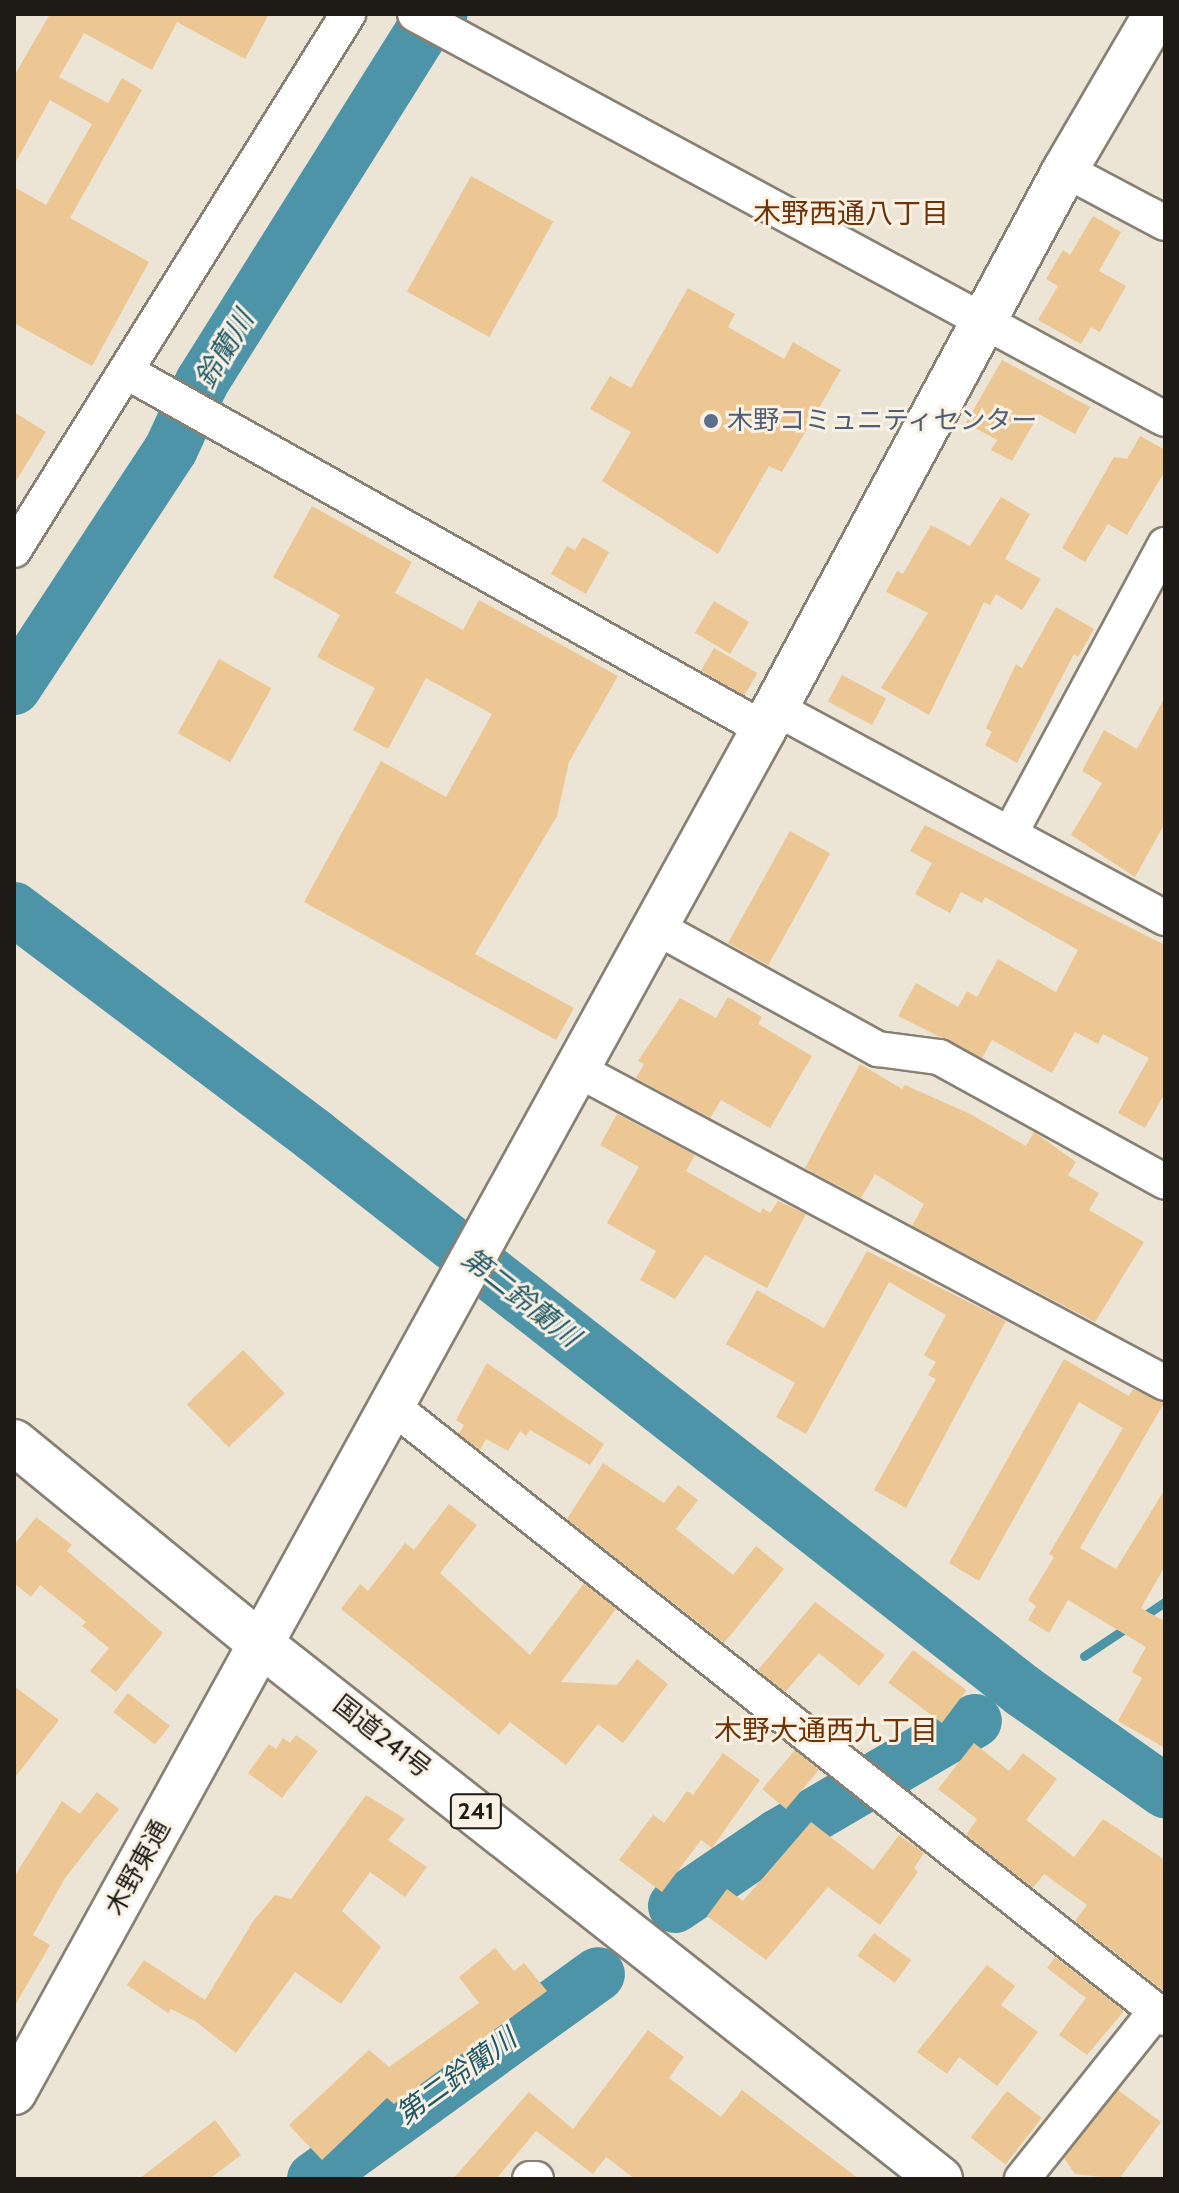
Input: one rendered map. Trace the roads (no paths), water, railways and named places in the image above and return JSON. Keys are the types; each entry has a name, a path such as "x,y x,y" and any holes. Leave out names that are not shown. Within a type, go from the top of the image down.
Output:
{"main road":[{"name":"木野東通","path":"18,2075 262,1645 770,718 1065,170 1156,14"},
{"name":"国道241号","path":"14,1442 919,2173"}],"street":[{"path":"14,550 348,14"},
{"path":"415,14 1165,419"},
{"path":"1065,170 1165,223"},
{"path":"127,372 229,432 770,718 1011,832 1165,918"},
{"path":"1011,832 1165,545"},
{"path":"654,926 878,1049 939,1057 1165,1182"},
{"path":"576,1069 1165,1383"},
{"path":"392,1406 870,1789 1161,2015 1022,2179"}],"waterway":[{"name":"鈴蘭川","path":"14,688 171,449 202,382 422,31 441,14"},
{"name":"第二鈴蘭川","path":"14,909 315,1136 1023,1691 1165,1791"},
{"path":"1141,1618 1165,1602"},
{"path":"1084,1656 1129,1626"},
{"path":"1043,1705 1049,1694"},
{"name":"第二鈴蘭川","path":"675,1906 778,1836 975,1721"},
{"name":"第二鈴蘭川","path":"314,2179 598,1974"}],"place":[{"name":"木野コミュニティセンター","path":"711,421"}],"district":[{"name":"木野西通八丁目","path":"851,213"},
{"name":"木野大通西九丁目","path":"826,1730"}]}
